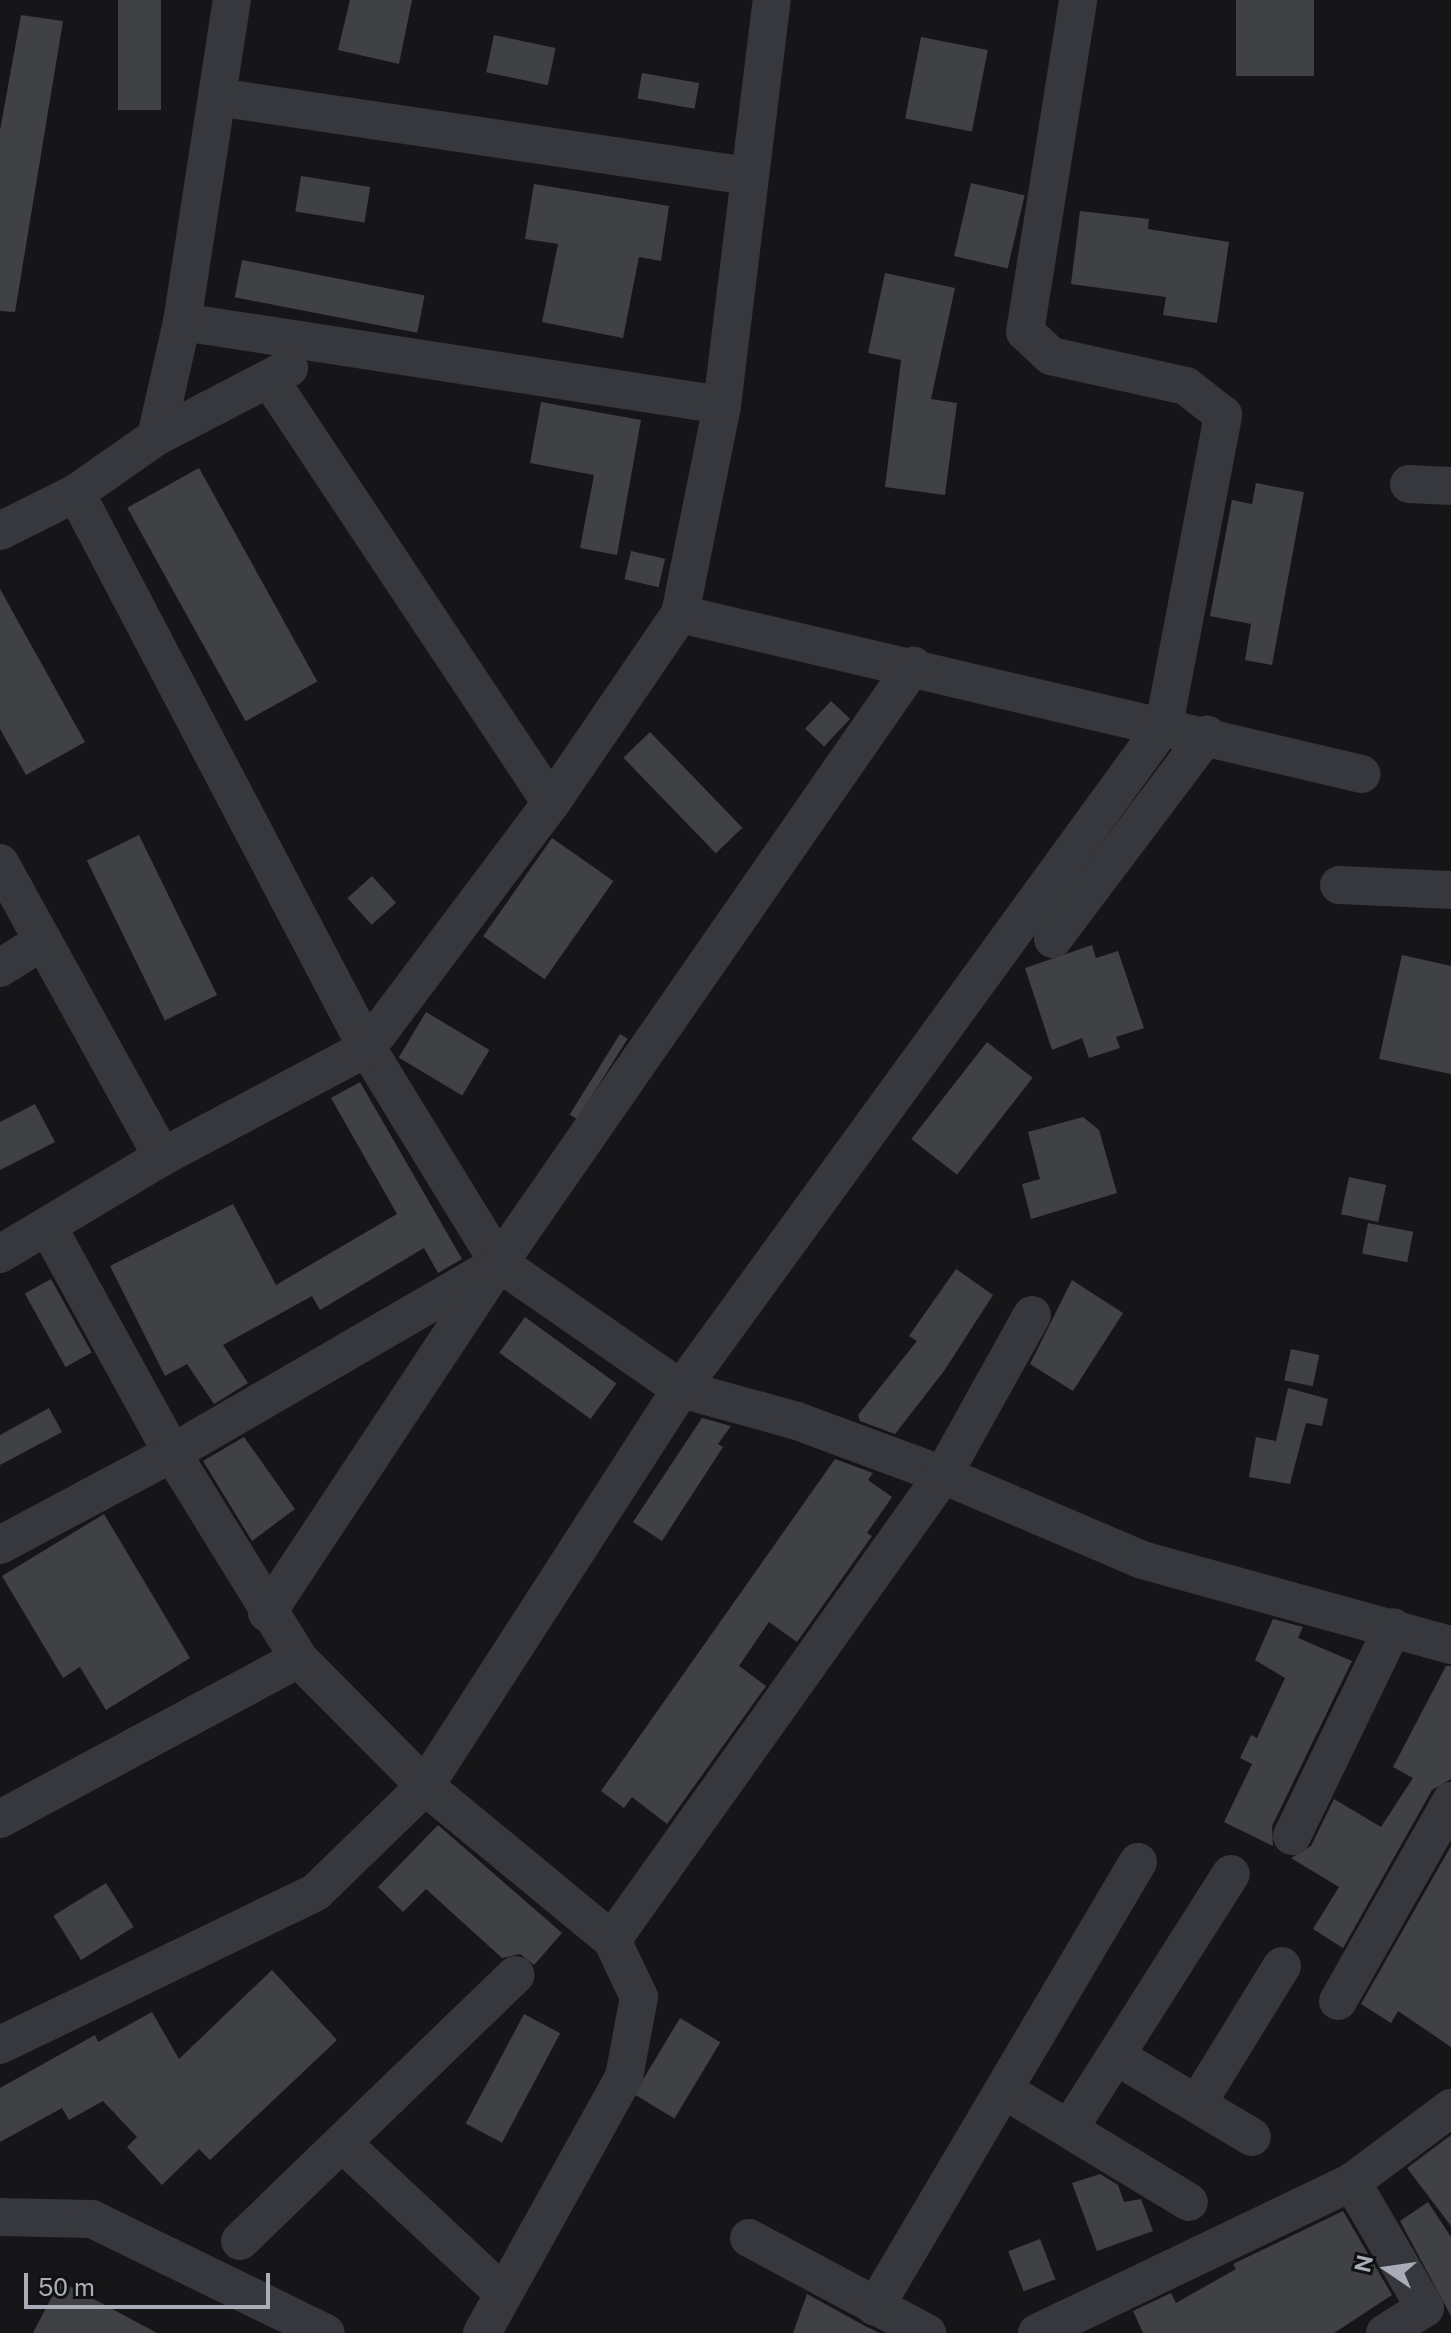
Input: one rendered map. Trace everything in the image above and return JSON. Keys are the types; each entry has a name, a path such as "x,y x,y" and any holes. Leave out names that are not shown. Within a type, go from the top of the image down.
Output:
{"street":[{"path":"156,437 182,322 232,0"},
{"path":"0,1254 49,1229 162,1157 367,1048 551,803 680,614 722,405 772,0"},
{"path":"0,2045 316,1892 425,1786 681,1389 1164,725 1223,415 1186,386 1051,356 1025,332 1078,0"},
{"path":"217,97 748,176"},
{"path":"182,322 722,405"},
{"path":"0,531 76,493 156,437 270,380 329,343"},
{"path":"270,380 551,803"},
{"path":"1409,484 1451,486"},
{"path":"76,493 367,1048 499,1263 681,1389 797,1421 943,1475 1142,1560 1451,1645"},
{"path":"680,614 1207,735 1361,774"},
{"path":"267,1613 499,1263 913,666"},
{"path":"1053,939 1207,735"},
{"path":"0,863 162,1157"},
{"path":"1339,885 1451,890"},
{"path":"0,968 43,941"},
{"path":"49,1229 172,1453 267,1613 299,1659 425,1786 612,1940 639,1997 624,2077 482,2333"},
{"path":"0,1545 172,1453 499,1263"},
{"path":"612,1940 943,1475 1032,1315"},
{"path":"1292,1836 1393,1627"},
{"path":"0,1819 299,1659"},
{"path":"1338,2001 1451,1801"},
{"path":"875,2307 1138,1862"},
{"path":"1069,2129 1231,1874"},
{"path":"1197,2104 1282,1966"},
{"path":"240,2241 515,1975"},
{"path":"1116,2056 1252,2137"},
{"path":"1004,2090 1189,2202"},
{"path":"1037,2333 1352,2182 1451,2108"},
{"path":"342,2143 504,2294"},
{"path":"1352,2182 1425,2308 1385,2333"},
{"path":"0,2217 92,2219 326,2333"},
{"path":"749,2238 927,2333"}],"building":[{"path":"118,0 161,0 161,110 118,110"},
{"path":"350,0 412,0 399,64 338,50"},
{"path":"1236,0 1314,0 1314,76 1236,76"},
{"path":"21,15 63,21 15,312 0,311 0,130"},
{"path":"494,35 556,48 548,85 486,72"},
{"path":"921,37 988,50 972,131 905,118"},
{"path":"642,73 699,83 695,109 637,99"},
{"path":"301,176 370,187 365,223 295,212"},
{"path":"971,183 1025,195 1008,268 954,256"},
{"path":"534,184 669,206 661,261 639,257 623,338 542,322 558,244 525,239"},
{"path":"1080,211 1149,219 1148,229 1229,242 1217,323 1163,315 1166,297 1071,284"},
{"path":"242,260 425,295 417,333 235,297"},
{"path":"885,273 955,288 931,399 957,403 945,495 885,487 901,360 868,353"},
{"path":"541,402 641,420 617,555 580,548 594,475 530,463"},
{"path":"199,468 317,681 246,721 127,508"},
{"path":"1256,483 1304,492 1272,665 1245,660 1251,624 1210,616 1232,500 1252,504"},
{"path":"631,551 665,559 659,587 624,579"},
{"path":"0,589 85,742 26,775 0,729"},
{"path":"831,701 850,719 824,747 805,729"},
{"path":"650,732 742,828 716,853 623,758"},
{"path":"139,835 217,995 165,1020 87,860"},
{"path":"552,838 613,881 545,979 483,936"},
{"path":"372,876 396,903 372,925 347,898"},
{"path":"1092,945 1096,958 1118,951 1144,1028 1116,1037 1120,1048 1089,1058 1082,1038 1052,1050 1025,968"},
{"path":"1402,955 1451,966 1451,1074 1379,1059"},
{"path":"426,1012 489,1050 462,1096 399,1057"},
{"path":"620,1034 628,1039 577,1119 570,1115"},
{"path":"987,1042 1033,1078 957,1175 911,1139"},
{"path":"360,1082 462,1259 438,1273 424,1248 320,1310 312,1296 223,1345 248,1383 214,1404 187,1364 165,1376 110,1266 233,1204 276,1285 397,1214 331,1098"},
{"path":"35,1104 55,1142 0,1170 0,1122"},
{"path":"1083,1117 1099,1130 1117,1193 1031,1219 1022,1184 1040,1179 1028,1132"},
{"path":"1349,1177 1386,1185 1378,1222 1341,1214"},
{"path":"1368,1223 1413,1232 1407,1262 1362,1253"},
{"path":"956,1269 993,1295 944,1371 895,1434 860,1421 858,1415 917,1341 909,1336"},
{"path":"51,1279 92,1352 65,1367 25,1294"},
{"path":"1072,1280 1123,1313 1073,1391 1030,1364"},
{"path":"525,1317 616,1383 591,1419 499,1353"},
{"path":"1291,1349 1319,1355 1313,1386 1284,1380"},
{"path":"1288,1388 1328,1399 1322,1426 1306,1423 1290,1484 1249,1477 1256,1437 1276,1441"},
{"path":"49,1408 62,1432 0,1465 0,1435"},
{"path":"702,1418 731,1426 718,1444 723,1447 662,1541 633,1522"},
{"path":"244,1437 295,1509 252,1541 203,1461"},
{"path":"835,1459 873,1473 868,1480 892,1497 867,1533 872,1536 797,1642 769,1622 739,1666 766,1686 667,1824 632,1797 624,1808 601,1791"},
{"path":"104,1514 190,1658 106,1710 80,1667 63,1678 2,1576"},
{"path":"1273,1619 1303,1627 1298,1638 1352,1661 1272,1826 1273,1846 1224,1822 1252,1764 1240,1758 1251,1735 1257,1738 1285,1678 1255,1660"},
{"path":"1446,1666 1451,1666 1451,1779 1432,1790 1343,1948 1313,1929 1339,1887 1291,1858 1311,1846 1334,1799 1381,1827 1413,1778 1393,1767"},
{"path":"438,1825 562,1933 534,1965 520,1954 502,1958 426,1889 403,1912 378,1887"},
{"path":"1451,1846 1451,2047 1398,2011 1391,2023 1361,2004"},
{"path":"106,1883 134,1927 81,1960 53,1916"},
{"path":"272,1970 337,2040 210,2160 199,2149 162,2185 127,2147 137,2137 103,2101 69,2120 62,2108 0,2142 0,2088 95,2035 98,2042 152,2012 179,2059"},
{"path":"524,2014 560,2033 502,2143 466,2123"},
{"path":"680,2018 720,2042 674,2118 634,2094"},
{"path":"1451,2135 1451,2226 1407,2168"},
{"path":"1100,2174 1118,2185 1124,2202 1141,2199 1153,2231 1097,2251 1072,2183"},
{"path":"1428,2202 1451,2237 1451,2316 1400,2221"},
{"path":"1343,2211 1392,2295 1334,2333 1143,2333 1133,2311 1171,2293 1176,2303 1236,2269 1233,2264"},
{"path":"1040,2239 1055,2279 1024,2291 1008,2251"},
{"path":"60,2281 157,2333 33,2333"},
{"path":"807,2294 865,2326 880,2333 793,2333"}]}
